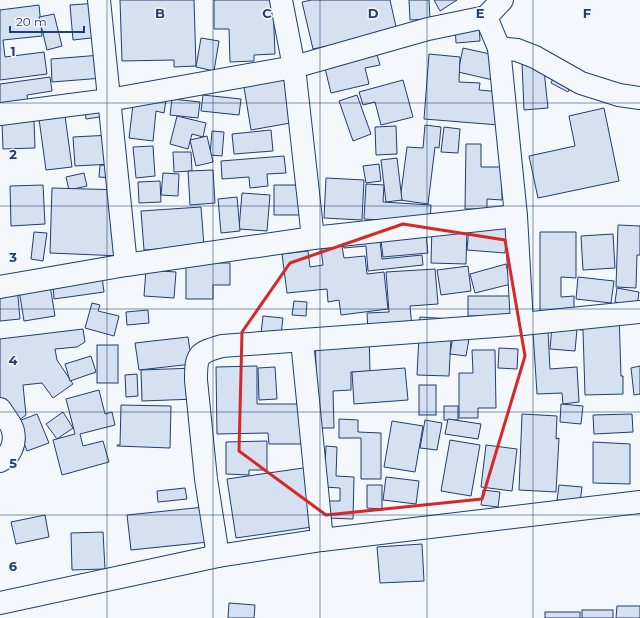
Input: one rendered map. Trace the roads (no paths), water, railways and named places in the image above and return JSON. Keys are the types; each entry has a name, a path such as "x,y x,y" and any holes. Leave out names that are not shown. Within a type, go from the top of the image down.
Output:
{"street":[{"path":"98,0 126,265"},
{"path":"281,0 294,66 313,238"},
{"path":"0,114 109,100 294,66 428,29 486,17 502,0"},
{"path":"486,17 499,48 516,216 522,324"},
{"path":"499,48 517,50 535,57 581,83 619,95 640,98"},
{"path":"0,287 126,265 313,238 516,216"},
{"path":"218,556 206,479 197,387 196,364 199,355 205,351 222,346 522,324 640,312"},
{"path":"302,340 322,540"},
{"path":"0,410 13,431 14,444 8,457 0,461"},
{"path":"0,603 218,556 322,540 640,502"}]}
